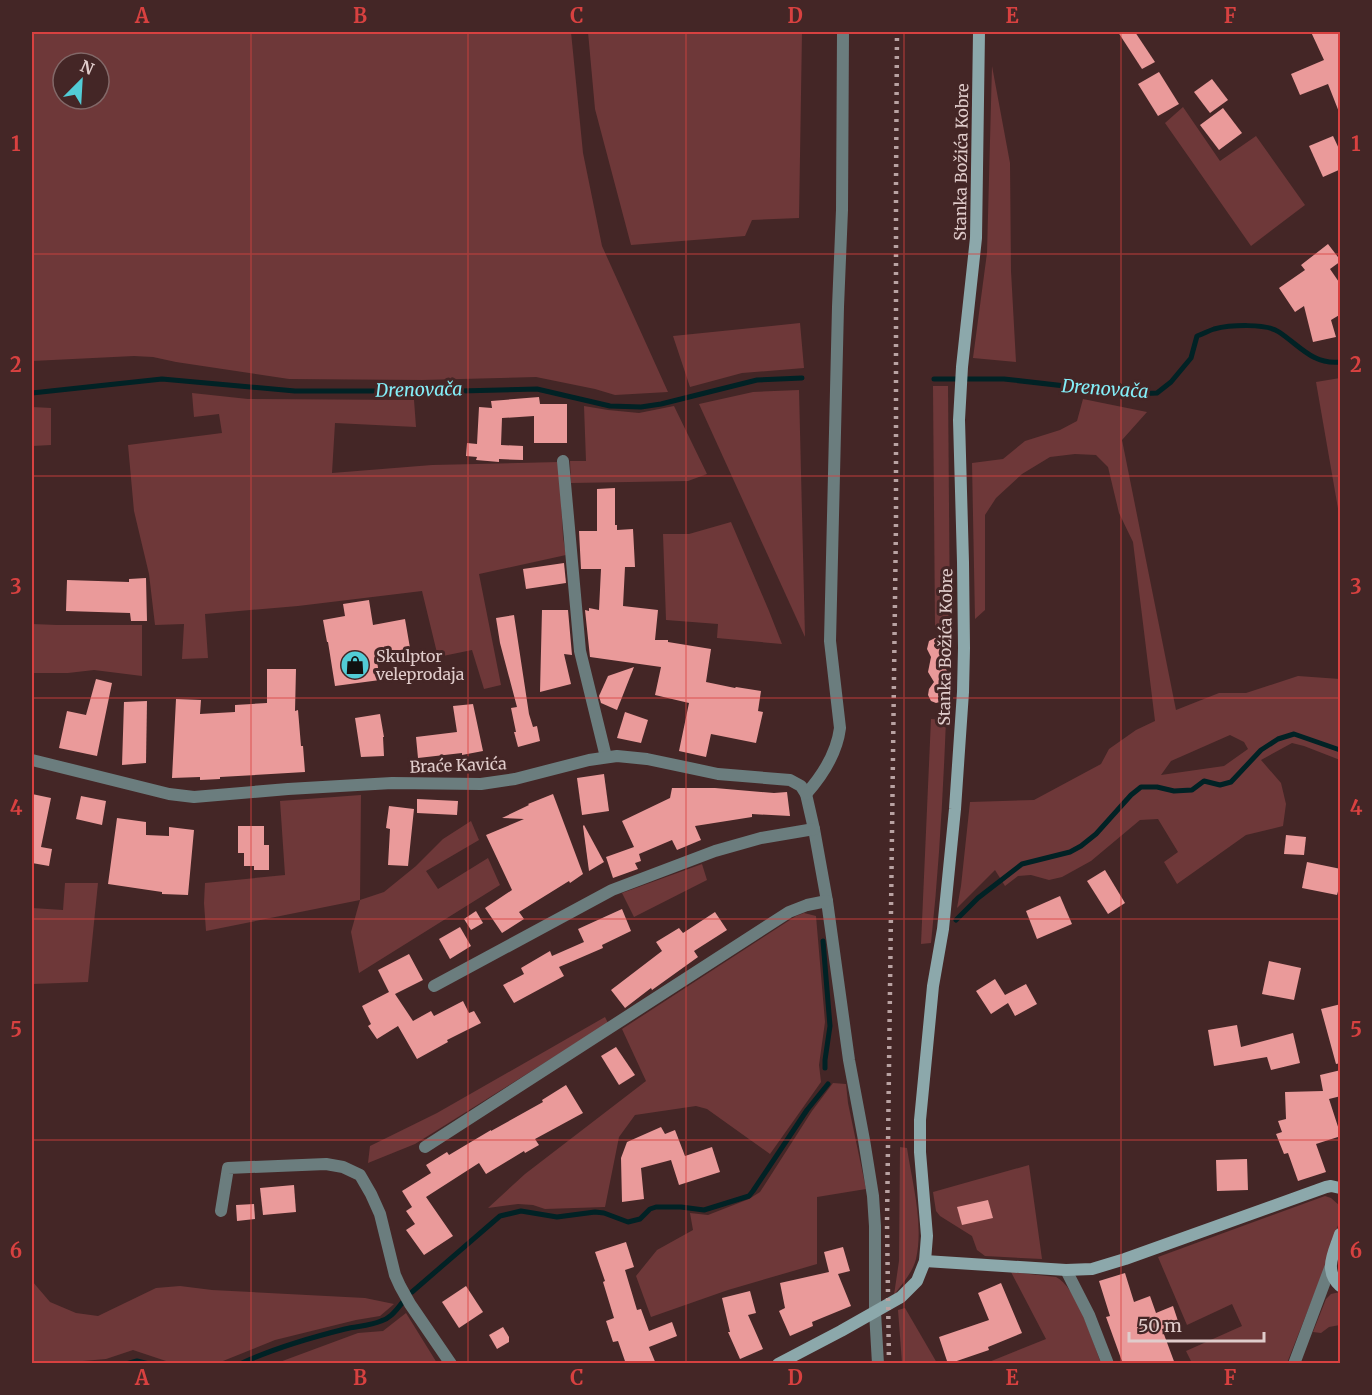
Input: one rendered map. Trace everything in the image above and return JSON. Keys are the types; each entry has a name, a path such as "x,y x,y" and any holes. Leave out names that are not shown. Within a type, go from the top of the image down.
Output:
{"street":[{"path":"843,32 842,210 830,641 840,728 832,754 817,781 806,794 827,901 849,1060 873,1196 878,1364"},
{"name":"Stanka Božića Kobre","path":"925,1261 927,1236 920,1152 921,1111 933,986 943,929 956,809 963,692 959,420 962,367 976,238 979,32"},
{"path":"563,461 580,651 606,757"},
{"name":"Braće Kavića","path":"32,760 160,792 194,797 392,783 481,784 515,780 606,757 630,757 718,774 790,780 801,786 806,794"},
{"path":"434,986 612,890 715,851 768,837 814,829"},
{"path":"425,1147 789,912 827,901"},
{"path":"221,1211 228,1168 326,1164 343,1167 360,1175 380,1214 395,1275 400,1286 451,1364"},
{"path":"778,1364 901,1297 917,1281 925,1261 1066,1270 1092,1269 1337,1186"},
{"path":"1294,1364 1341,1234"},
{"path":"1320,1293 1326,1288 1339,1286 1330,1268"},
{"path":"1066,1270 1089,1316 1108,1364"}],"shaded area":[{"path":"32,32 571,32 583,153 602,246 668,392 615,395 536,377 422,380 289,379 134,356 32,361"},
{"path":"588,32 802,32 799,218 752,220 745,236 631,245 595,109"},
{"path":"992,66 1010,163 1011,271 1016,362 973,358 987,253"},
{"path":"1183,107 1220,161 1256,136 1305,205 1251,246 1165,123"},
{"path":"800,323 804,368 742,373 690,387 673,336"},
{"path":"1340,378 1340,520 1316,382"},
{"path":"933,386 948,386 950,626 935,627"},
{"path":"799,390 805,637 699,404 753,392"},
{"path":"192,393 248,399 414,400 416,427 335,423 332,473 432,465 559,462 566,555 479,574 501,685 484,689 472,650 438,657 422,591 298,606 205,614 208,658 182,659 184,624 155,625 149,574 134,511 128,445 222,433 219,414 194,417"},
{"path":"1083,399 1147,412 1122,440 1176,710 1219,693 1246,693 1298,676 1340,679 1340,760 1292,743 1261,760 1281,783 1286,804 1283,826 1246,835 1177,884 1164,862 1178,852 1158,819 1140,820 1091,861 1062,877 1049,880 1031,875 1018,876 1005,886 995,870 957,908 970,802 1034,800 1101,764 1109,749 1136,730 1155,721 1133,542 1119,513 1108,467 1096,455 1075,454 1050,457 1022,474 996,498 985,515 985,610 975,619 972,463 1003,459 1025,441 1060,430 1077,421","holes":["1230,735 1244,742 1248,749 1224,766 1161,775 1171,761"]},
{"path":"584,406 639,413 674,406 707,474 688,481 571,483 570,461 586,461"},
{"path":"32,407 51,408 51,445 32,446"},
{"path":"731,522 782,644 717,638 718,624 666,620 663,534 689,534"},
{"path":"32,624 142,625 142,676 94,670 32,673"},
{"path":"931,719 946,720 945,748 931,943 921,944"},
{"path":"361,795 360,900 206,931 205,883 285,875 280,801"},
{"path":"471,821 479,840 426,871 438,889 488,858 500,885 359,973 351,932 360,900 384,892 416,866 443,839"},
{"path":"702,864 707,880 634,917 622,893"},
{"path":"65,883 98,883 88,982 32,984 32,908 63,910"},
{"path":"804,913 816,916 825,1022 819,1065 821,1082 770,1154 707,1109 696,1106 635,1115 619,1137 605,1207 545,1209 518,1204 488,1208 525,1174 646,1081 622,1029"},
{"path":"605,1017 608,1023 415,1144 368,1163 370,1146 437,1113"},
{"path":"833,1083 846,1084 866,1189 817,1197 817,1264 728,1290 651,1317 636,1276 657,1250 693,1230 690,1213 708,1215 749,1199 760,1192 812,1111"},
{"path":"900,1147 907,1148 919,1232 916,1259 907,1278 894,1295 899,1261"},
{"path":"1029,1165 1042,1259 985,1256 977,1250 972,1236 940,1216 936,1211 933,1192"},
{"path":"1325,1196 1340,1206 1340,1219 1323,1272 1287,1363 1192,1363 1186,1351 1242,1326 1232,1304 1187,1325 1158,1257"},
{"path":"1011,1272 1056,1277 1063,1282 1077,1303 1101,1363 984,1364 1046,1339"},
{"path":"32,1281 50,1302 76,1313 98,1316 156,1288 180,1286 212,1290 365,1298 394,1304 380,1316 275,1340 218,1363 172,1363 133,1350 106,1359 32,1363"},
{"path":"1340,1292 1340,1325 1329,1327 1321,1333 1313,1332 1326,1299 1331,1294"},
{"path":"905,1308 937,1363 902,1363 898,1310"},
{"path":"406,1313 437,1363 277,1363 358,1333 383,1331"}],"building":[{"path":"1118,32 1135,32 1155,62 1142,69"},
{"path":"1311,32 1341,32 1341,112 1339,112 1328,84 1300,95 1291,74 1324,60"},
{"path":"1159,72 1179,104 1158,116 1138,84"},
{"path":"1212,79 1228,100 1210,113 1194,92"},
{"path":"1223,108 1242,133 1219,150 1200,125"},
{"path":"1333,136 1341,153 1341,169 1323,177 1309,146"},
{"path":"1328,244 1341,261 1330,269 1341,285 1341,314 1331,320 1336,337 1313,342 1304,306 1295,312 1279,288 1305,270 1301,265"},
{"path":"539,397 540,404 567,404 567,443 534,443 534,416 502,418 501,445 523,446 523,460 499,459 499,462 476,460 477,457 466,456 467,443 477,444 479,407 492,408 491,401"},
{"path":"615,488 617,530 633,529 635,567 625,567 623,606 658,610 655,640 668,640 668,642 711,649 706,682 761,691 758,711 763,712 756,743 711,734 706,757 679,751 689,703 655,695 661,667 590,657 585,610 589,611 589,608 599,610 601,569 581,569 579,531 597,531 597,489"},
{"path":"564,563 566,583 526,589 523,569"},
{"path":"146,578 147,621 131,621 130,613 66,611 67,580 129,582 129,579"},
{"path":"369,600 373,625 405,619 410,648 376,655 380,680 335,686 323,620 345,616 343,604"},
{"path":"542,610 568,610 572,655 564,654 571,684 540,692"},
{"path":"514,615 529,714 533,727 537,726 540,741 518,747 511,708 517,707 500,643 496,618"},
{"path":"935,638 941,639 945,644 941,659 947,671 941,683 946,690 946,696 943,701 936,703 931,701 928,695 934,682 928,672 931,657 927,649 929,641"},
{"path":"634,667 617,710 601,703 599,696 608,676"},
{"path":"267,669 296,669 295,711 298,710 305,772 200,780 200,777 172,778 176,699 201,700 200,714 235,712 235,705 267,703"},
{"path":"96,679 112,683 97,756 59,748 67,711 86,715"},
{"path":"147,701 146,763 122,765 124,702"},
{"path":"473,704 483,751 418,758 416,737 457,732 453,706"},
{"path":"625,712 648,720 641,743 617,738"},
{"path":"380,714 384,737 384,756 361,757 355,718"},
{"path":"604,774 609,811 582,815 577,778"},
{"path":"672,788 787,792 790,816 752,814 752,817 695,826 701,840 677,850 672,840 639,854 641,861 635,863 638,869 613,878 606,857 634,847 622,821 670,798"},
{"path":"32,794 51,798 41,847 52,849 49,866 32,863"},
{"path":"553,794 583,874 519,912 524,919 502,933 485,908 512,890 486,835 524,819 502,818"},
{"path":"81,796 106,801 102,825 76,819"},
{"path":"417,799 458,801 457,815 417,813"},
{"path":"389,806 414,809 408,866 388,865 390,829 386,828"},
{"path":"117,818 146,822 146,835 169,836 169,827 194,830 188,895 162,894 162,892 108,884"},
{"path":"238,826 264,826 264,845 269,845 269,870 254,870 254,866 244,866 244,853 238,853"},
{"path":"583,826 604,862 589,871"},
{"path":"1286,835 1306,837 1304,855 1284,854"},
{"path":"1307,862 1341,869 1337,895 1302,888"},
{"path":"1105,870 1125,903 1108,914 1087,881"},
{"path":"1060,896 1072,924 1037,939 1026,911"},
{"path":"622,909 631,931 602,945 603,948 559,967 564,976 514,1003 503,985 524,974 521,968 550,951 552,956 584,942 578,929"},
{"path":"476,911 483,923 471,930 464,919"},
{"path":"715,912 727,930 694,951 698,957 625,1008 611,990 662,951 656,942 679,928 683,933"},
{"path":"460,927 471,946 450,959 439,939"},
{"path":"409,954 423,980 395,994 413,1021 431,1011 434,1016 463,1001 469,1013 474,1011 481,1023 447,1040 448,1042 417,1059 398,1026 377,1039 368,1026 371,1024 362,1006 389,992 378,970"},
{"path":"1269,961 1301,968 1294,1000 1262,994"},
{"path":"995,979 1005,995 1026,984 1037,1004 1015,1016 1008,1003 991,1014 976,991"},
{"path":"1341,1004 1341,1063 1336,1064 1321,1009"},
{"path":"1237,1025 1241,1047 1293,1033 1300,1063 1271,1070 1267,1057 1214,1066 1208,1030"},
{"path":"616,1047 635,1075 619,1085 601,1056"},
{"path":"1341,1070 1341,1096 1329,1099 1341,1136 1316,1144 1326,1172 1298,1181 1288,1153 1284,1154 1276,1134 1282,1132 1278,1121 1286,1119 1285,1092 1323,1091 1320,1075"},
{"path":"566,1085 583,1113 535,1139 539,1145 525,1153 524,1151 486,1174 479,1163 426,1197 453,1236 424,1255 406,1230 415,1224 406,1211 412,1207 402,1191 431,1173 426,1165 447,1152 449,1155 543,1102 542,1100"},
{"path":"661,1127 665,1134 675,1130 685,1156 712,1147 720,1172 679,1185 671,1160 641,1168 644,1199 622,1202 621,1158 627,1142"},
{"path":"1247,1159 1248,1190 1217,1191 1216,1160"},
{"path":"294,1185 296,1212 263,1215 260,1188"},
{"path":"988,1200 993,1218 962,1225 957,1207"},
{"path":"254,1204 255,1219 237,1221 236,1205"},
{"path":"626,1242 634,1267 625,1270 637,1310 641,1309 649,1331 672,1322 677,1336 649,1347 656,1364 626,1364 618,1341 613,1342 606,1321 614,1318 595,1252"},
{"path":"843,1247 850,1271 838,1274 851,1306 812,1322 813,1326 790,1336 779,1311 785,1308 780,1283 829,1272 824,1252"},
{"path":"1125,1273 1134,1302 1150,1296 1156,1313 1173,1306 1179,1324 1162,1329 1175,1364 1123,1364 1106,1317 1110,1316 1099,1281"},
{"path":"1001,1283 1022,1333 988,1347 989,1350 948,1364 939,1337 989,1320 978,1293"},
{"path":"466,1286 483,1312 459,1328 442,1302"},
{"path":"750,1291 756,1313 748,1315 763,1349 740,1359 728,1332 730,1332 722,1298"},
{"path":"503,1327 509,1337 509,1342 497,1349 489,1335"}],"waterway":[{"name":"Drenovača","path":"934,379 1004,379 1135,394 1157,393 1171,382 1191,358 1197,336 1214,329 1238,326 1273,329 1314,358 1340,362"},
{"name":"Drenovača","path":"32,393 162,379 295,391 537,389 610,406 641,407 757,380 802,378"},
{"path":"956,920 978,898 1022,864 1070,852 1081,846 1096,834 1141,787 1157,787 1174,791 1192,790 1204,781 1220,785 1231,782 1261,750 1278,739 1294,734 1340,750"},
{"path":"823,941 830,1026 825,1068"},
{"path":"412,1292 500,1216 521,1211 557,1217 595,1212 628,1222 640,1219 650,1209 656,1207 704,1210 749,1196 807,1110 828,1084"},
{"path":"240,1364 305,1340 385,1320 402,1303"},
{"path":"126,1364 137,1361 149,1364"}],"railway":[{"path":"889,1364 887,1223 896,522 897,32"}],"place":[{"name":"Skulptor veleprodaja","path":"355,665"}]}
